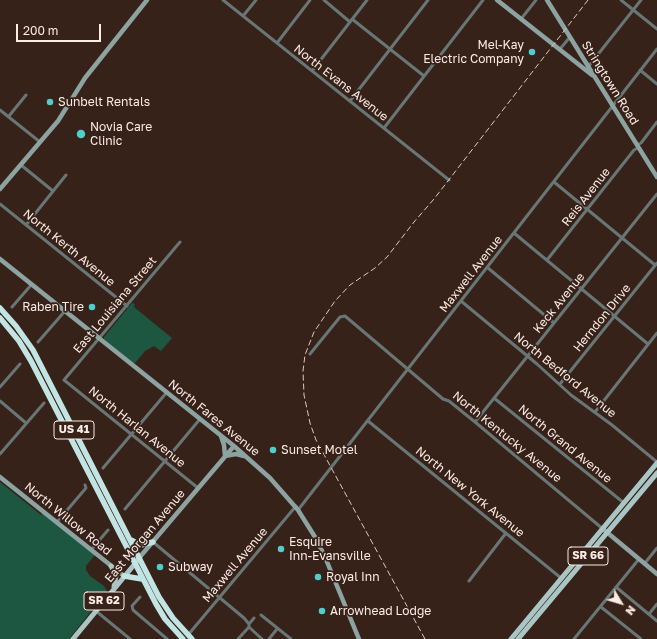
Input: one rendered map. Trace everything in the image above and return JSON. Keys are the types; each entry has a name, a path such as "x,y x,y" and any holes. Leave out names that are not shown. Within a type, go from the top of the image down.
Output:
{"highway":[{"name":"US 41","path":"0,308 16,326 33,350 164,604 188,638"},
{"name":"US 41","path":"0,318 14,334 29,357 142,579 160,611 188,638"},
{"path":"130,540 140,545 153,542"},
{"path":"124,576 142,579"}],"main road":[{"name":"SR 66","path":"511,639 657,462"},
{"name":"SR 66","path":"518,639 657,473"},
{"name":"East Morgan Avenue","path":"73,639 140,558"},
{"path":"111,566 116,575 114,589"}],"street":[{"path":"0,189 63,114 92,68 147,0"},
{"name":"North Evans Avenue","path":"223,0 449,180"},
{"path":"243,16 256,0"},
{"path":"277,43 310,0"},
{"path":"324,0 424,76"},
{"path":"312,71 367,0"},
{"path":"350,101 428,0"},
{"path":"384,128 483,0"},
{"path":"497,0 595,77"},
{"path":"521,19 536,0"},
{"name":"Stringtown Road","path":"547,0 657,177"},
{"path":"621,0 657,29"},
{"path":"588,67 641,0"},
{"path":"560,49 570,37"},
{"name":"Maxwell Avenue","path":"188,638 368,421 657,49"},
{"path":"640,70 657,84"},
{"path":"9,116 26,95"},
{"path":"0,110 40,142"},
{"name":"Reis Avenue","path":"547,260 635,149 638,148 640,143 657,122"},
{"path":"20,165 53,191"},
{"path":"26,225 66,174"},
{"path":"554,182 656,264"},
{"name":"Keck Avenue","path":"475,422 657,194"},
{"name":"North Kerth Avenue","path":"0,204 127,306"},
{"path":"514,233 648,344"},
{"name":"East Louisiana Street","path":"64,380 180,242"},
{"name":"North Fares Avenue","path":"0,259 234,446 270,478 297,508 320,546 359,639"},
{"name":"Herndon Drive","path":"560,384 656,264"},
{"path":"488,268 554,323"},
{"path":"12,307 32,284"},
{"name":"North Bedford Avenue","path":"462,301 588,408 657,462"},
{"path":"38,342 65,311"},
{"name":"North Kentucky Avenue","path":"310,354 340,317 345,316 657,574"},
{"path":"595,412 657,333"},
{"path":"0,387 20,364"},
{"name":"North Harlan Avenue","path":"64,380 198,488"},
{"path":"103,468 167,392"},
{"name":"North Grand Avenue","path":"494,398 624,503"},
{"path":"0,401 26,424"},
{"path":"0,454 44,403"},
{"path":"125,509 200,419"},
{"name":"North New York Avenue","path":"368,421 561,578"},
{"path":"221,436 225,456 236,454 247,457"},
{"name":"East Morgan Avenue","path":"140,558 234,446"},
{"name":"North Willow Road","path":"0,476 124,576"},
{"path":"57,522 85,487"},
{"path":"91,550 108,530"},
{"path":"469,581 506,533"},
{"path":"153,542 244,618 249,626 262,639"},
{"path":"644,563 657,548"},
{"path":"574,639 639,559"},
{"path":"616,587 657,621"},
{"path":"140,597 132,606 133,610 167,639"},
{"path":"649,614 657,604"},
{"path":"600,606 641,639"},
{"path":"96,612 130,639"},
{"path":"261,615 291,639"},
{"path":"238,639 254,618"},
{"path":"269,639 277,629"}],"green space":[{"path":"132,303 135,304 134,307 172,338 161,351 154,346 145,351 135,363 133,363 104,339 104,337"},
{"path":"0,482 41,515 43,513 95,555 86,566 86,570 90,576 104,586 107,591 69,639 0,639"}],"railway":[{"path":"425,639 316,440 310,423 304,395 303,371 305,355 314,332 335,301 350,285 375,268 387,257 434,199 588,0"}],"place":[{"name":"Mel-Kay Electric Company","path":"532,52"},
{"name":"Sunbelt Rentals","path":"50,102"},
{"name":"Novia Care Clinic","path":"81,134"},
{"name":"Raben Tire","path":"92,307"},
{"name":"Sunset Motel","path":"273,450"},
{"name":"Esquire Inn-Evansville","path":"281,549"},
{"name":"Subway","path":"160,567"},
{"name":"Royal Inn","path":"318,577"},
{"name":"Arrowhead Lodge","path":"322,611"}]}
